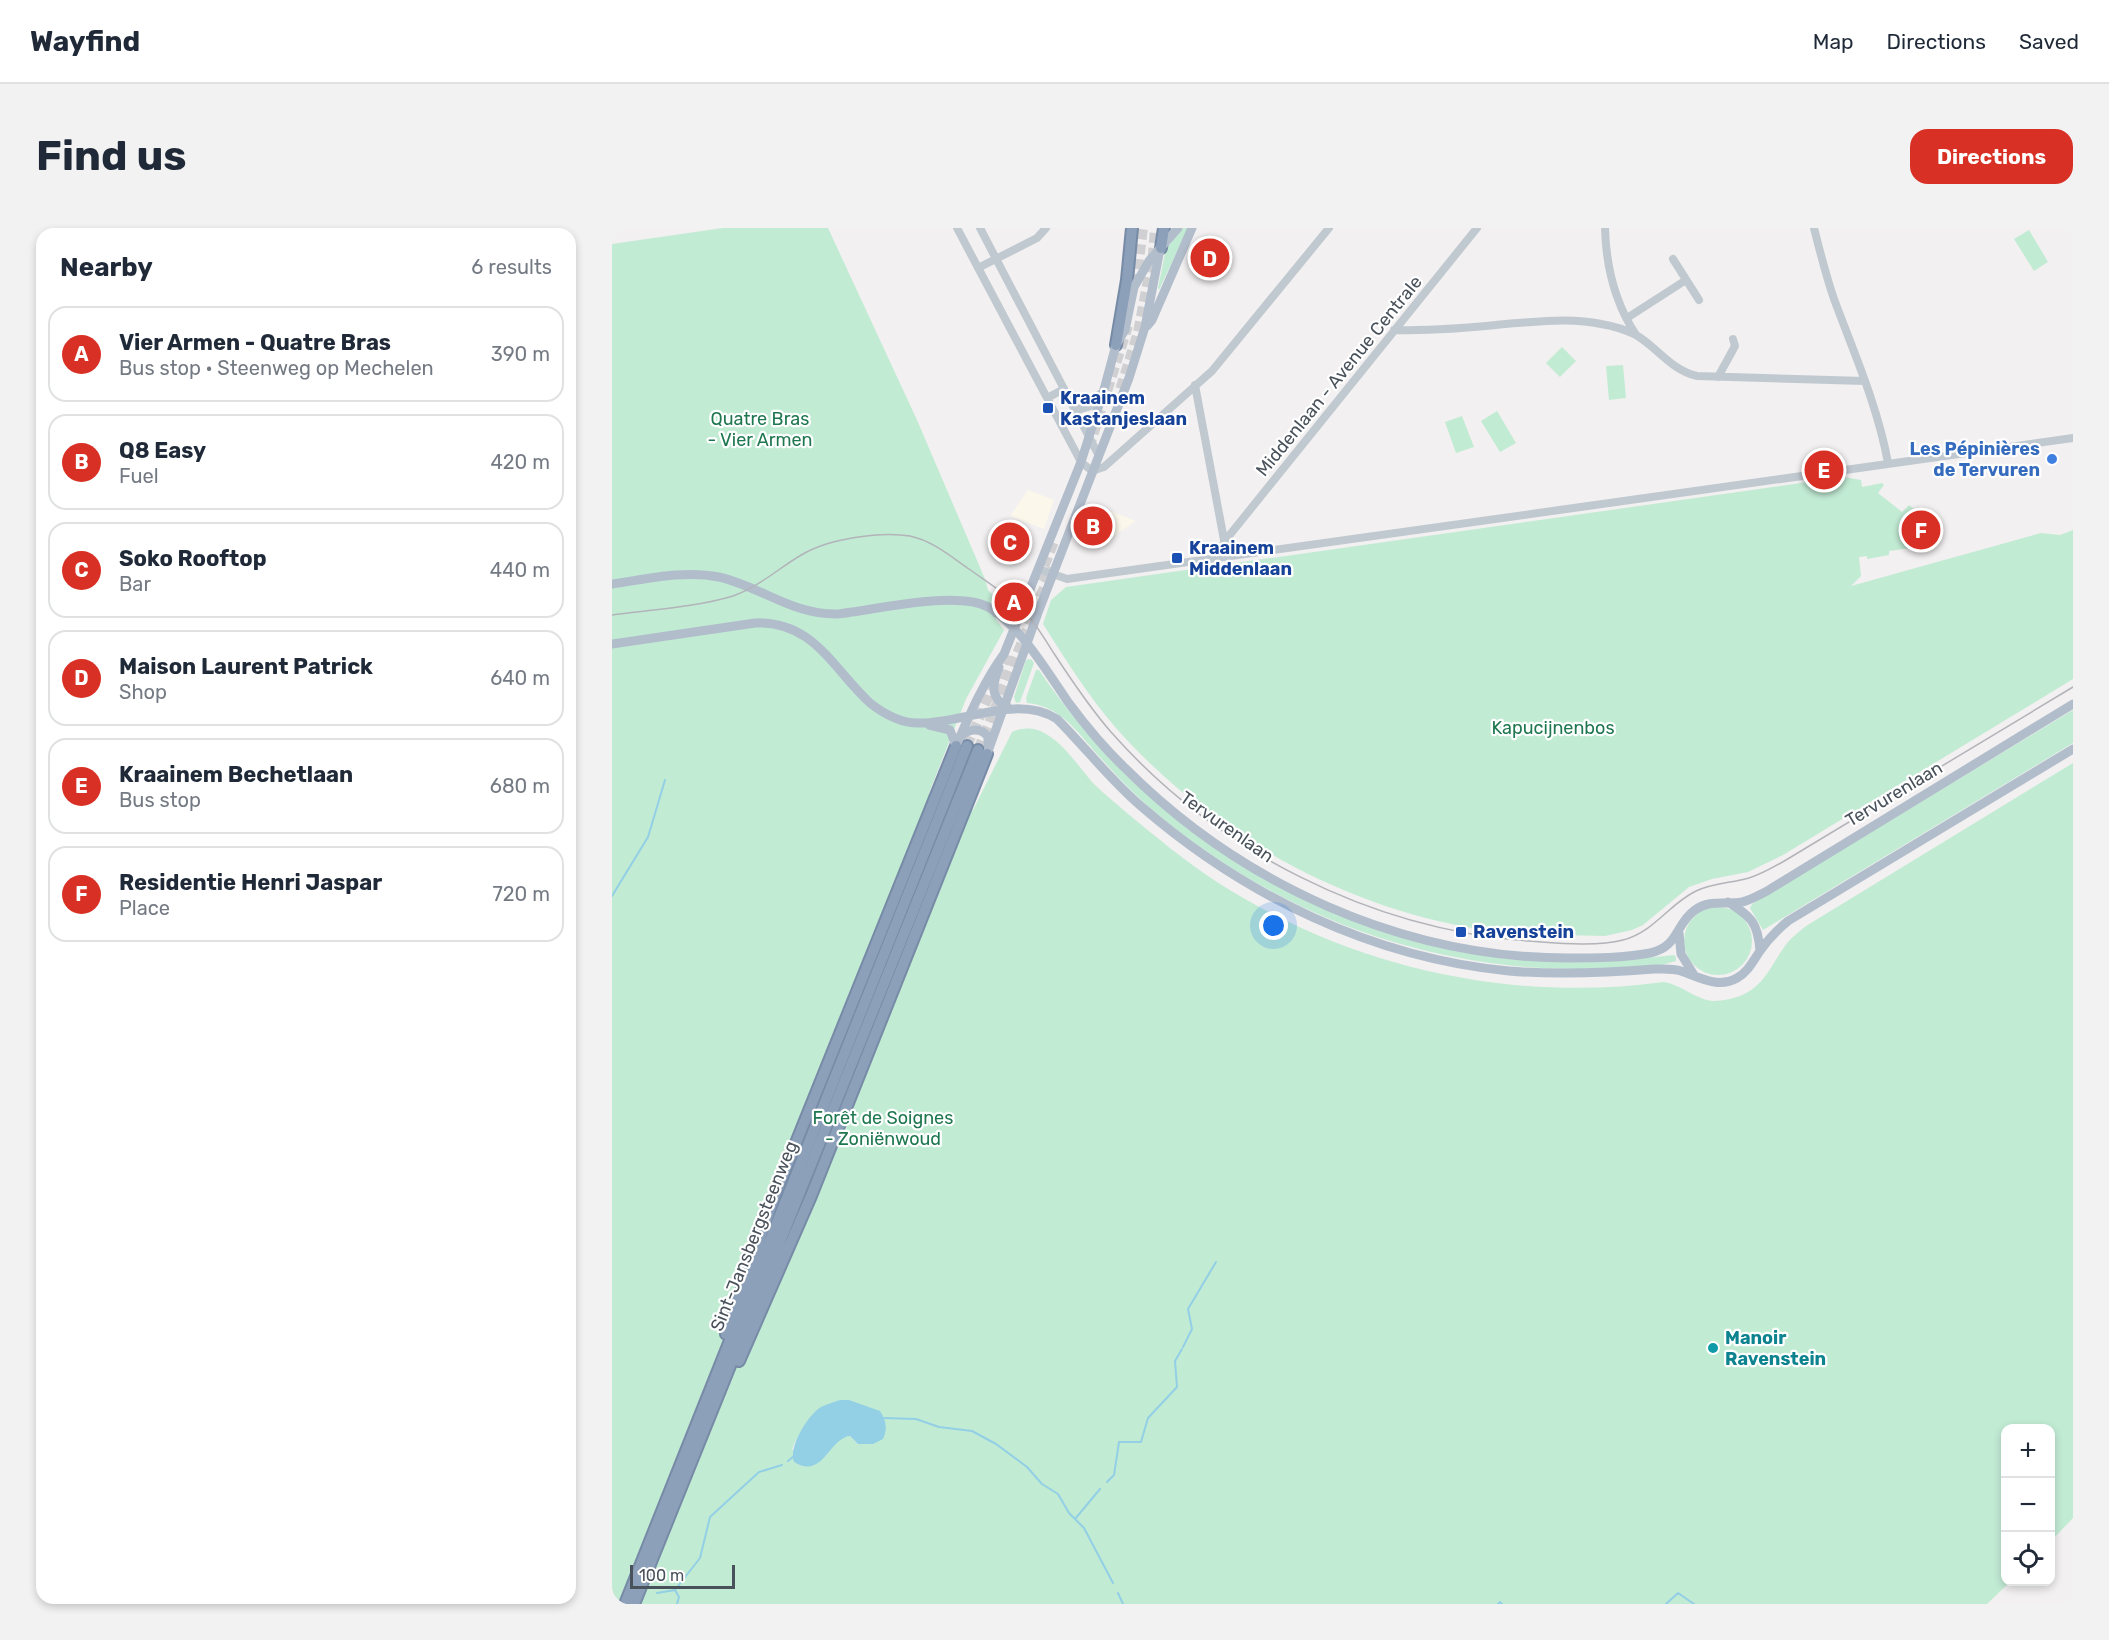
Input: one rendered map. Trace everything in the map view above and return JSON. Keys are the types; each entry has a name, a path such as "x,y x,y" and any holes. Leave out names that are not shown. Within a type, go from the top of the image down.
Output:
{"highway":[{"path":"1116,345 1127,280 1132,228"},
{"path":"1161,248 1171,229"},
{"name":"Sint-Jansbergsteenweg","path":"625,1604 961,743"},
{"name":"Sint-Jansbergsteenweg","path":"634,1604 983,752"}],"main road":[{"path":"1145,327 1152,320 1192,228"},
{"path":"1002,708 994,694 993,687 1004,654 1081,462 1106,386 1116,345 1125,330 1136,283 1144,268 1161,248"},
{"path":"983,752 1129,378 1145,327 1161,248"},
{"name":"Tervurenlaan","path":"612,584 661,576 694,574 718,577 747,586 789,606 823,614 959,599 980,604 996,613 1027,644 1070,705 1123,767 1195,829 1234,857 1281,884 1325,905 1381,927 1440,944 1507,955 1605,958 1652,953 1664,948 1672,942 1693,911 1704,904 1741,902 1767,891 2073,704"},
{"path":"996,613 1023,610"},
{"path":"612,644 755,623 776,624 800,633 817,645 862,696 878,710 902,720 950,730 961,743"},
{"path":"961,743 968,716 989,675 1004,654"},
{"path":"921,723 1002,708"},
{"name":"Tervurenlaan","path":"1002,708 1024,708 1046,712 1057,719 1141,806 1182,840 1217,865 1274,900 1334,927 1407,952 1508,970 1547,973 1606,973 1666,969 1714,982 1737,979 1746,971 1776,931 1788,921 2073,749"},
{"path":"961,743 972,730 980,730 986,733 988,741 983,752"},
{"path":"1728,902 1749,916 1756,926 1760,951"},
{"path":"1679,931 1681,954 1694,976"}],"street":[{"path":"957,228 1081,462 1092,471 1104,467 1212,371 1329,228"},
{"path":"980,228 1098,454"},
{"path":"978,268 1037,238 1046,228"},
{"name":"Middenlaan - Avenue Centrale","path":"1224,542 1477,228"},
{"path":"1605,228 1606,258 1613,286 1626,318 1636,335"},
{"path":"1814,228 1833,296 1886,448 1888,463"},
{"path":"1673,259 1699,300"},
{"path":"1626,318 1686,280"},
{"path":"1394,330 1432,331 1546,321 1584,321 1636,335 1684,373 1696,376 1864,381"},
{"path":"1718,377 1735,346 1733,339"},
{"path":"1195,385 1227,556"},
{"path":"1073,406 1081,409 1091,406 1106,386"},
{"path":"1047,398 1064,389"},
{"path":"1039,569 1067,579 2073,438"}],"shaded area":[{"path":"1028,490 1054,500 1044,529 1010,516"},
{"path":"1092,504 1136,521 1103,543 1094,540 1080,533"}],"green space":[{"path":"723,228 828,228 917,420 988,590 992,594 996,620 1004,630 966,699 929,793 973,810 1012,732 1020,729 1038,730 1059,744 1093,783 1127,813 1217,882 1268,912 1376,957 1432,972 1489,982 1547,987 1606,987 1664,982 1706,1000 1730,999 1742,995 1759,984 1788,942 1806,926 2073,763 2073,1518 2055,1537 2055,1424 2001,1424 2001,1586 2006,1586 1987,1604 612,1604 612,244","holes":["813,1414 873,1444 858,1444 850,1436 843,1437 835,1443 792,1450"]},
{"path":"1183,228 1188,228 1159,290 1166,249"},
{"path":"2029,230 2048,262 2034,271 2014,239"},
{"path":"1562,347 1576,361 1560,377 1546,363"},
{"path":"1623,365 1626,398 1609,400 1606,366"},
{"path":"1497,411 1516,443 1500,452 1481,421"},
{"path":"1462,416 1474,447 1456,453 1445,422"},
{"name":"Kapucijnenbos","path":"1844,477 1861,480 1862,487 1882,483 1884,485 1878,493 1902,512 1909,505 1914,509 1918,547 1889,551 1889,555 1867,559 1867,556 1859,557 1861,576 1851,586 2041,533 2060,535 2073,530 2073,679 1783,855 1748,872 1712,879 1689,887 1643,925 1605,936 1495,931 1428,918 1377,903 1328,883 1280,859 1235,832 1152,766 1096,703 1043,624 1051,600 1066,587"},
{"path":"1029,659 1034,663 1020,702 1016,703 1014,697 1026,660"},
{"path":"1036,670 1039,670 1083,728 1132,780 1186,827 1245,868 1308,902 1374,929 1444,948 1535,961 1594,961 1674,955 1676,961 1642,967 1582,969 1522,967 1463,959 1406,946 1350,927 1297,904 1245,876 1196,844 1136,795 1067,721 1049,709 1027,703 1026,698"},
{"path":"2073,710 2073,743 1763,930 1750,908 1752,904"},
{"path":"1718,907 1731,909 1742,917 1750,928 1752,941 1750,954 1742,965 1731,973 1718,975 1705,973 1694,965 1686,954 1684,941 1686,928 1694,917 1705,909"}],"water":[{"path":"840,1400 849,1400 880,1411 886,1425 883,1439 873,1444 858,1444 850,1436 836,1443 825,1457 812,1466 794,1462 796,1440 810,1417 821,1407"}],"waterway":[{"path":"612,896 648,837 665,780"},
{"path":"1183,1347 1192,1329 1188,1309 1216,1262"},
{"path":"1107,1482 1114,1475 1119,1442 1141,1442 1148,1418 1177,1387 1175,1361 1182,1349"},
{"path":"884,1418 916,1419 939,1427 972,1431 996,1444 1027,1467 1042,1484 1058,1494 1069,1513 1084,1528 1113,1583"},
{"path":"788,1461 794,1456"},
{"path":"657,1593 675,1590 700,1558 710,1517 759,1472 782,1465"},
{"path":"1075,1519 1100,1489"},
{"path":"675,1590 679,1597 677,1604"},
{"path":"1118,1593 1123,1604"},
{"path":"1666,1604 1678,1593 1694,1604"},
{"path":"1498,1604 1500,1602 1502,1604"}],"tunnel":[{"path":"1136,284 1143,228"},
{"path":"1116,403 1138,332 1153,254 1155,228"},
{"path":"1089,448 1128,326"},
{"path":"1039,580 1055,539"},
{"path":"978,750 1052,568"},
{"path":"967,746 1009,650"}],"tram line":[{"path":"612,615 689,606 733,596 761,582 803,554 840,540 884,535 918,538 948,554 1017,604 1028,615 1081,694 1111,732 1153,775 1198,813 1247,847 1300,877 1354,901 1411,920 1469,933 1564,943 1589,944 1623,940 1644,931 1696,891 1749,878 1768,870 2073,687"}],"place":[{"name":"Maison Laurent Patrick","path":"1210,258"},
{"name":"Kraainem Kastanjeslaan","path":"1048,408"},
{"name":"Les Pépinières de Tervuren","path":"2052,459"},
{"name":"Kraainem Bechetlaan","path":"1824,470"},
{"name":"Q8 Easy","path":"1093,526"},
{"name":"Residentie Henri Jaspar","path":"1921,530"},
{"name":"Soko Rooftop","path":"1010,542"},
{"name":"Kraainem Middenlaan","path":"1177,558"},
{"name":"Vier Armen - Quatre Bras","path":"1014,602"},
{"name":"Ravenstein","path":"1461,932"},
{"name":"Manoir Ravenstein","path":"1713,1348"}],"park label":[{"name":"Quatre Bras - Vier Armen","path":"760,429"},
{"name":"Forêt de Soignes - Zoniënwoud","path":"883,1128"}]}
